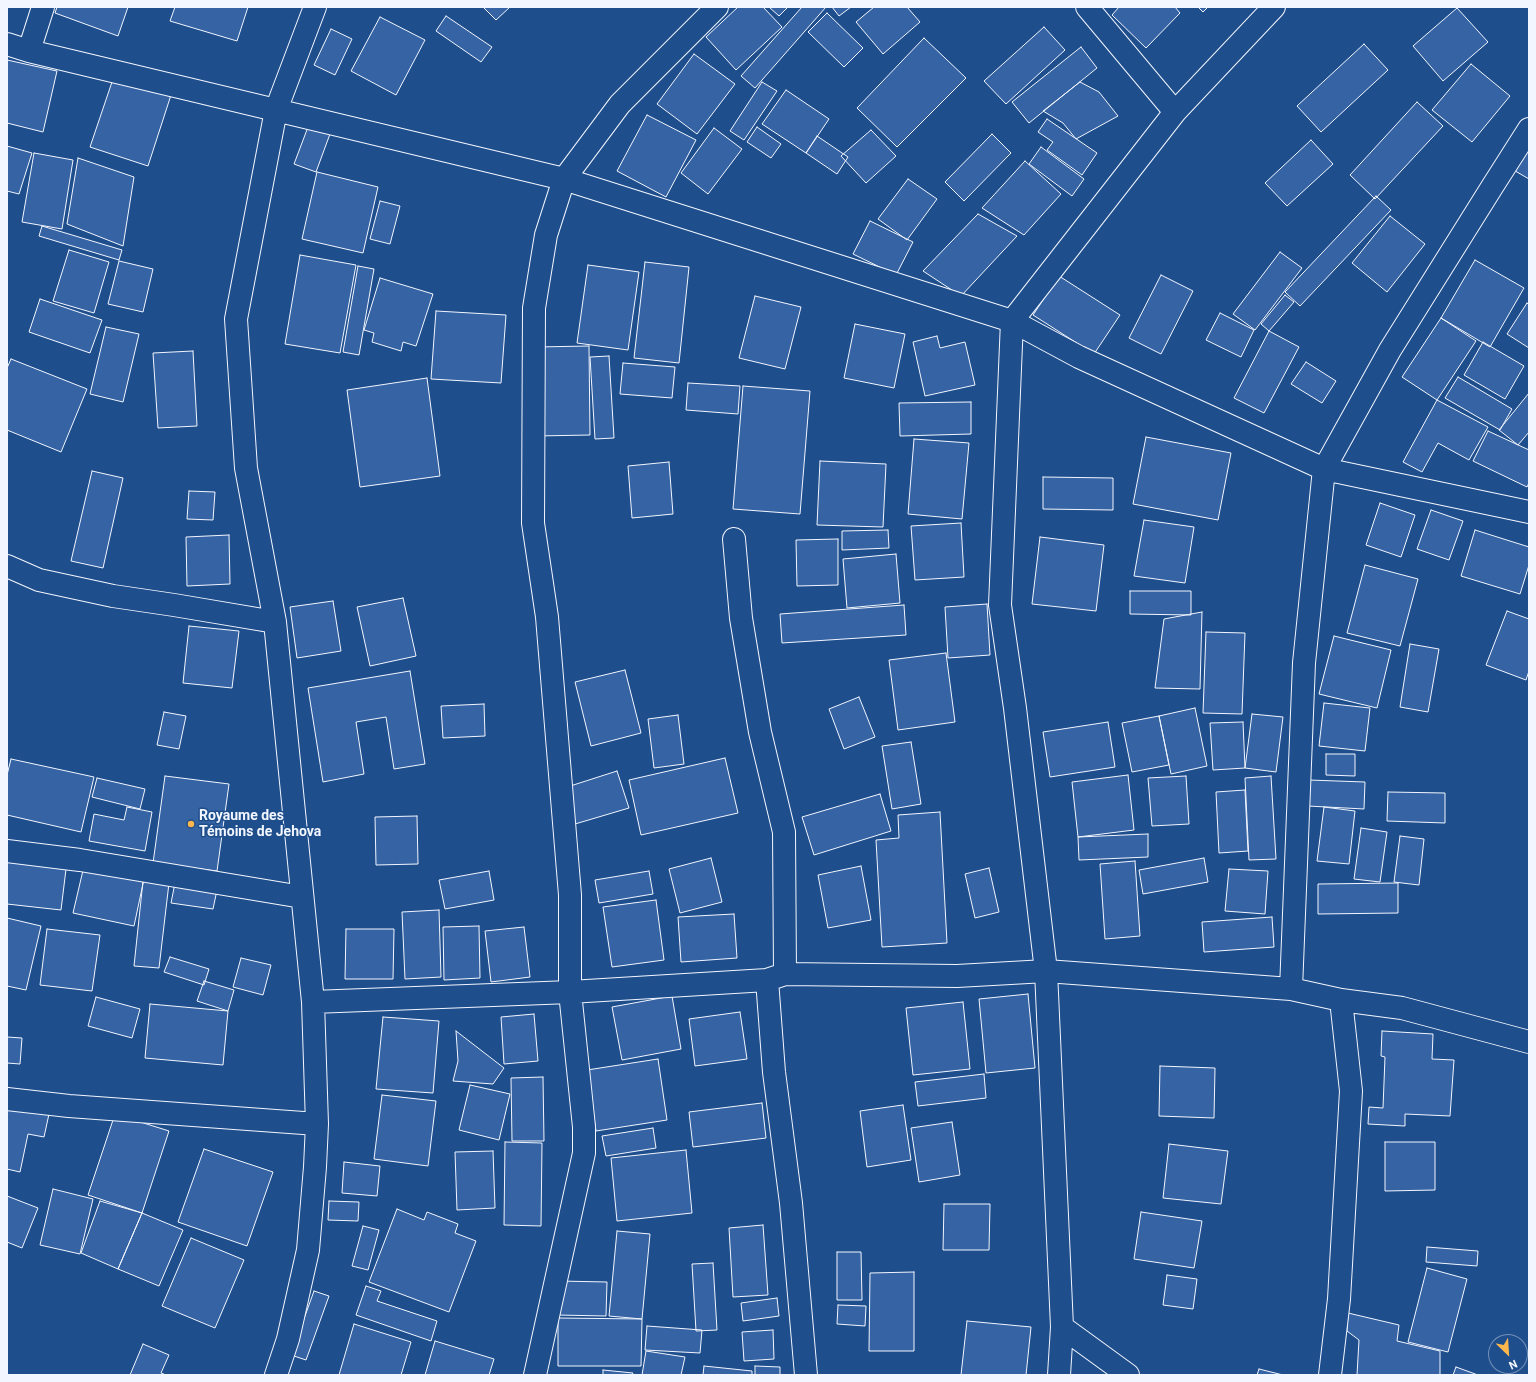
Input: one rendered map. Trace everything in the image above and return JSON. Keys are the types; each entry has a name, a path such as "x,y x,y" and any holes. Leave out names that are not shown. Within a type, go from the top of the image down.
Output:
{"street":[{"path":"29,51 43,7"},
{"path":"276,1375 288,1340 308,1250 317,1124 313,1002 275,622 246,468 236,319 276,110 315,7"},
{"path":"535,1375 584,1153 584,1127 570,992 570,895 547,617 533,523 534,308 546,235 564,179 620,104 716,7"},
{"path":"1087,7 1175,112"},
{"path":"1059,1375 1062,1327 1046,971 1015,708 1000,605 1012,321 1175,112 1274,7"},
{"path":"7,44 29,51 564,179 1012,321 1079,357 1324,469 1529,512"},
{"path":"1291,989 1304,663 1324,469 1390,350 1529,129"},
{"path":"734,539 741,618 760,732 784,832 776,977 774,1072 791,1203 806,1375"},
{"path":"7,566 40,580 113,596 275,622"},
{"path":"7,851 80,860 302,897"},
{"path":"313,1002 570,992 776,977 957,976 1046,971 1291,989 1341,1000 1402,1008 1529,1042"},
{"path":"1330,1375 1339,1300 1351,1091 1341,1000"},
{"path":"7,1099 69,1106 317,1124"},
{"path":"1062,1327 1128,1375"}],"building":[{"path":"57,7 128,7 118,36 55,13"},
{"path":"175,7 248,7 237,41 170,21"},
{"path":"483,7 510,7 496,20"},
{"path":"738,7 763,7 782,27 736,70 706,37"},
{"path":"769,7 788,7 779,16"},
{"path":"802,7 826,7 755,88 741,76"},
{"path":"832,7 851,7 839,16"},
{"path":"874,7 907,7 920,22 883,54 856,22"},
{"path":"1119,7 1175,7 1180,13 1146,48 1112,15"},
{"path":"1198,7 1208,7 1203,12"},
{"path":"1457,8 1488,42 1443,81 1413,46"},
{"path":"827,13 863,48 844,67 808,32"},
{"path":"446,16 492,47 481,62 436,31"},
{"path":"380,17 425,40 396,95 351,71"},
{"path":"1044,27 1065,50 1006,104 984,81"},
{"path":"331,29 352,39 335,75 314,65"},
{"path":"924,38 966,78 897,147 857,108"},
{"path":"1364,44 1388,70 1321,132 1297,106"},
{"path":"1081,47 1097,68 1029,123 1012,102"},
{"path":"694,54 735,84 697,134 657,104"},
{"path":"7,60 57,71 43,132 7,123"},
{"path":"1471,64 1510,96 1472,142 1432,110"},
{"path":"114,76 171,95 148,166 90,147"},
{"path":"762,82 777,91 744,140 730,131"},
{"path":"1080,82 1099,92 1118,116 1076,139 1063,123 1043,111"},
{"path":"786,90 829,119 806,153 762,124"},
{"path":"1417,102 1443,126 1375,199 1350,175"},
{"path":"647,115 696,140 666,197 617,171"},
{"path":"1047,119 1097,153 1082,175 1047,150 1053,142 1038,132"},
{"path":"308,127 330,134 316,172 294,164"},
{"path":"757,127 781,144 771,158 747,142"},
{"path":"714,128 742,149 708,194 681,173"},
{"path":"871,130 896,156 866,183 841,156"},
{"path":"992,134 1011,153 964,201 945,182"},
{"path":"817,136 848,157 837,174 806,153"},
{"path":"1311,140 1333,164 1287,206 1265,183"},
{"path":"7,146 32,153 19,194 7,191"},
{"path":"1041,147 1084,179 1072,196 1029,164"},
{"path":"1524,147 1529,150 1529,179 1510,168"},
{"path":"34,153 73,160 62,229 22,222"},
{"path":"78,158 134,177 123,246 67,224"},
{"path":"1025,161 1061,194 1024,235 982,208"},
{"path":"317,172 378,187 363,253 302,239"},
{"path":"908,179 937,199 907,240 878,219"},
{"path":"1376,196 1391,210 1300,306 1285,292"},
{"path":"380,201 400,206 390,244 370,239"},
{"path":"978,214 1017,236 961,296 923,271"},
{"path":"1390,216 1425,244 1387,292 1352,263"},
{"path":"870,221 913,242 896,275 853,254"},
{"path":"42,226 122,250 119,260 39,236"},
{"path":"69,250 109,262 94,313 53,301"},
{"path":"1280,252 1302,268 1255,330 1233,314"},
{"path":"300,255 356,265 340,353 285,344"},
{"path":"1475,260 1524,288 1490,347 1441,318"},
{"path":"119,261 153,269 143,312 108,304"},
{"path":"645,262 689,267 679,363 634,358"},
{"path":"588,265 639,272 628,350 577,343"},
{"path":"358,266 374,269 359,355 343,352"},
{"path":"1161,275 1193,291 1161,354 1129,338"},
{"path":"1059,276 1120,315 1094,354 1033,315"},
{"path":"380,278 433,294 416,346 403,342 401,351 372,342 374,333 364,330"},
{"path":"1285,295 1294,302 1269,331 1261,324"},
{"path":"755,296 801,307 785,369 739,358"},
{"path":"40,299 102,320 90,353 29,332"},
{"path":"1527,303 1529,305 1529,348 1507,334"},
{"path":"436,311 506,315 501,383 431,379"},
{"path":"1220,313 1254,330 1241,357 1206,340"},
{"path":"1441,318 1476,341 1437,400 1402,377"},
{"path":"855,324 905,334 894,388 844,378"},
{"path":"106,327 139,334 123,402 90,394"},
{"path":"1269,331 1299,347 1264,413 1234,398"},
{"path":"937,336 940,348 965,342 975,385 925,396 913,342"},
{"path":"1483,342 1524,366 1505,399 1464,375"},
{"path":"589,346 590,435 536,436 536,347"},
{"path":"193,351 197,426 158,428 153,353"},
{"path":"609,356 614,438 595,439 590,357"},
{"path":"11,359 87,389 61,452 7,430 7,368"},
{"path":"1306,362 1336,381 1322,403 1291,384"},
{"path":"623,363 675,367 672,398 620,394"},
{"path":"1458,377 1512,409 1500,430 1445,398"},
{"path":"427,378 440,476 360,487 347,390"},
{"path":"688,383 740,386 738,414 686,410"},
{"path":"743,386 810,391 800,514 733,509"},
{"path":"1529,393 1529,432 1518,445 1499,430"},
{"path":"1437,400 1488,427 1469,460 1438,443 1422,472 1403,462"},
{"path":"971,402 971,434 900,436 899,403"},
{"path":"1488,431 1529,450 1529,483 1527,487 1473,461"},
{"path":"1146,437 1231,453 1218,520 1133,504"},
{"path":"914,439 969,443 962,519 908,514"},
{"path":"820,461 886,464 883,527 817,525"},
{"path":"669,462 673,514 632,518 628,466"},
{"path":"92,471 123,478 103,568 71,561"},
{"path":"1043,477 1113,478 1113,510 1043,509"},
{"path":"189,491 215,492 213,520 187,519"},
{"path":"1380,503 1415,515 1401,557 1366,545"},
{"path":"1431,510 1463,521 1449,560 1417,549"},
{"path":"1144,520 1194,527 1185,583 1134,576"},
{"path":"961,523 964,577 915,580 911,526"},
{"path":"888,530 889,548 842,550 842,531"},
{"path":"1475,530 1529,547 1529,565 1520,594 1461,576"},
{"path":"229,535 230,584 187,586 186,537"},
{"path":"1040,537 1104,545 1096,611 1032,604"},
{"path":"838,539 838,585 797,586 796,540"},
{"path":"896,554 900,603 847,608 843,559"},
{"path":"1365,565 1418,579 1400,646 1347,633"},
{"path":"1130,591 1191,591 1191,615 1130,614"},
{"path":"403,598 416,656 370,666 357,607"},
{"path":"333,601 341,651 297,658 290,607"},
{"path":"987,604 990,655 948,658 945,607"},
{"path":"904,605 906,635 782,643 780,614"},
{"path":"1507,611 1529,619 1529,671 1526,680 1486,665"},
{"path":"1202,612 1200,689 1155,688 1164,619"},
{"path":"189,626 239,631 232,688 183,683"},
{"path":"1206,632 1245,633 1242,714 1203,713"},
{"path":"1334,636 1391,650 1377,708 1319,694"},
{"path":"1410,644 1439,649 1428,712 1400,707"},
{"path":"946,653 955,722 898,730 889,660"},
{"path":"625,670 641,733 591,746 575,682"},
{"path":"410,671 425,764 394,769 386,717 356,722 364,774 323,782 308,688"},
{"path":"859,697 875,737 844,749 829,709"},
{"path":"1324,703 1370,708 1365,751 1319,746"},
{"path":"484,704 485,736 443,738 441,706"},
{"path":"1195,708 1207,766 1171,774 1159,716"},
{"path":"164,712 186,716 179,749 157,745"},
{"path":"1252,714 1283,717 1276,772 1245,768"},
{"path":"678,715 684,764 654,768 648,719"},
{"path":"1159,716 1169,765 1132,772 1122,723"},
{"path":"1108,722 1115,767 1050,777 1043,732"},
{"path":"1243,722 1245,768 1213,770 1210,723"},
{"path":"911,742 921,804 892,809 882,746"},
{"path":"1326,754 1355,754 1355,776 1326,775"},
{"path":"725,758 738,813 641,835 629,780"},
{"path":"11,759 94,777 81,832 7,815 7,775"},
{"path":"617,771 629,808 575,824 564,788"},
{"path":"1128,775 1134,830 1078,837 1072,782"},
{"name":"Royaume des Témoins de Jehova","path":"165,776 229,784 217,871 153,863"},
{"path":"1186,776 1189,824 1152,826 1148,778"},
{"path":"1271,776 1276,859 1249,860 1245,778"},
{"path":"97,778 145,789 140,809 92,797"},
{"path":"1309,780 1365,782 1364,809 1308,806"},
{"path":"1245,790 1248,851 1219,853 1216,792"},
{"path":"1388,792 1445,793 1445,823 1387,821"},
{"path":"880,794 891,831 814,855 802,817"},
{"path":"127,807 152,812 145,851 89,841 94,814 124,820"},
{"path":"1324,807 1355,811 1349,864 1317,861"},
{"path":"940,812 947,943 882,947 876,840 899,838 898,815"},
{"path":"417,816 418,864 376,865 375,817"},
{"path":"1361,828 1387,832 1380,882 1354,879"},
{"path":"1148,834 1148,857 1079,860 1078,837"},
{"path":"1400,836 1424,839 1419,885 1394,882"},
{"path":"7,855 67,861 61,910 7,904"},
{"path":"711,858 722,902 680,913 669,869"},
{"path":"1204,858 1208,882 1143,894 1139,870"},
{"path":"1135,861 1140,936 1105,939 1100,864"},
{"path":"84,866 144,879 134,926 73,913"},
{"path":"861,866 871,920 828,928 818,875"},
{"path":"989,868 999,912 975,918 965,874"},
{"path":"1229,869 1268,871 1265,914 1225,911"},
{"path":"489,871 494,900 445,909 439,880"},
{"path":"649,871 653,894 599,903 595,880"},
{"path":"143,881 169,883 159,968 134,966"},
{"path":"175,883 217,890 213,909 171,903"},
{"path":"1398,883 1398,913 1318,914 1318,884"},
{"path":"656,900 664,960 612,967 603,907"},
{"path":"439,910 441,977 405,979 402,912"},
{"path":"734,914 737,958 681,962 678,917"},
{"path":"1272,917 1274,947 1204,952 1202,922"},
{"path":"7,918 41,926 26,990 7,986"},
{"path":"479,926 480,978 444,980 443,927"},
{"path":"524,927 530,977 491,982 485,931"},
{"path":"47,929 100,935 92,991 40,985"},
{"path":"346,929 394,929 393,979 345,979"},
{"path":"170,957 209,969 204,985 164,972"},
{"path":"241,958 271,965 263,995 233,987"},
{"path":"204,981 234,990 228,1011 197,1001"},
{"path":"1028,994 1035,1068 986,1073 979,999"},
{"path":"672,996 681,1049 622,1060 612,1007"},
{"path":"96,997 140,1009 132,1038 88,1026"},
{"path":"963,1002 970,1069 913,1075 906,1008"},
{"path":"150,1004 228,1011 223,1065 145,1058"},
{"path":"740,1012 747,1059 695,1066 689,1019"},
{"path":"534,1014 538,1061 504,1064 501,1017"},
{"path":"383,1017 439,1021 433,1093 376,1089"},
{"path":"456,1031 504,1068 493,1084 453,1081 458,1061"},
{"path":"1382,1031 1433,1034 1432,1059 1454,1060 1450,1116 1405,1114 1405,1126 1368,1124 1369,1107 1383,1108 1385,1057 1381,1056"},
{"path":"7,1037 22,1038 20,1064 7,1063"},
{"path":"658,1059 667,1120 596,1131 587,1070"},
{"path":"1160,1066 1215,1068 1214,1118 1159,1116"},
{"path":"984,1074 986,1098 918,1106 915,1082"},
{"path":"543,1077 544,1141 512,1141 511,1078"},
{"path":"470,1085 510,1094 499,1140 459,1130"},
{"path":"382,1095 436,1101 428,1166 374,1159"},
{"path":"762,1103 766,1138 693,1147 689,1112"},
{"path":"903,1105 911,1160 867,1167 860,1111"},
{"path":"7,1106 49,1114 44,1137 28,1134 20,1172 7,1169"},
{"path":"115,1114 169,1131 142,1213 88,1195"},
{"path":"952,1122 960,1175 919,1182 911,1128"},
{"path":"653,1128 656,1148 606,1156 602,1136"},
{"path":"505,1142 542,1143 541,1226 504,1225"},
{"path":"1385,1142 1435,1142 1435,1190 1385,1191"},
{"path":"1169,1144 1228,1151 1221,1204 1163,1198"},
{"path":"204,1149 273,1172 247,1246 178,1222"},
{"path":"686,1150 692,1213 617,1221 611,1158"},
{"path":"493,1151 495,1208 457,1210 455,1152"},
{"path":"344,1162 380,1166 377,1196 342,1193"},
{"path":"53,1189 93,1199 80,1254 40,1245"},
{"path":"7,1196 38,1208 22,1248 7,1242"},
{"path":"100,1201 142,1213 118,1269 81,1253"},
{"path":"329,1201 359,1202 358,1221 328,1220"},
{"path":"944,1204 990,1204 989,1250 943,1250"},
{"path":"397,1209 424,1220 427,1212 458,1224 455,1233 476,1241 449,1312 369,1282"},
{"path":"1141,1212 1202,1221 1194,1268 1134,1259"},
{"path":"142,1213 183,1230 159,1286 118,1269"},
{"path":"763,1225 768,1295 733,1297 729,1228"},
{"path":"363,1226 379,1230 368,1270 352,1266"},
{"path":"617,1231 650,1234 642,1319 609,1316"},
{"path":"191,1238 244,1260 215,1328 162,1306"},
{"path":"1427,1247 1478,1251 1477,1266 1426,1262"},
{"path":"837,1252 861,1252 862,1300 837,1300"},
{"path":"713,1263 717,1330 696,1331 692,1264"},
{"path":"1427,1268 1467,1279 1448,1352 1408,1342"},
{"path":"914,1272 914,1351 869,1351 870,1273"},
{"path":"1167,1275 1197,1279 1193,1309 1163,1305"},
{"path":"558,1281 607,1282 606,1316 557,1315"},
{"path":"366,1286 381,1291 377,1301 437,1321 431,1341 356,1315"},
{"path":"314,1291 329,1296 306,1360 291,1355"},
{"path":"777,1298 779,1316 743,1321 741,1303"},
{"path":"838,1305 866,1306 865,1326 837,1324"},
{"path":"1348,1313 1399,1325 1397,1341 1440,1351 1440,1375 1357,1375 1359,1340 1347,1331"},
{"path":"558,1318 642,1319 641,1366 558,1366"},
{"path":"967,1321 1031,1327 1026,1375 961,1375"},
{"path":"354,1324 411,1342 401,1375 339,1375"},
{"path":"647,1326 702,1330 700,1353 645,1350"},
{"path":"773,1330 774,1359 744,1361 742,1332"},
{"path":"435,1341 494,1359 489,1375 425,1375"},
{"path":"143,1344 169,1355 161,1373 166,1375 130,1375"},
{"path":"646,1351 685,1357 681,1375 642,1375"},
{"path":"704,1366 752,1371 752,1375 703,1375"},
{"path":"755,1366 780,1367 780,1375 755,1375"},
{"path":"1456,1367 1478,1375 1453,1375"},
{"path":"1259,1369 1283,1375 1257,1375"},
{"path":"603,1370 633,1373 632,1375 603,1375"}],"place":[{"name":"Royaume des Témoins de Jehova","path":"191,824"}]}
